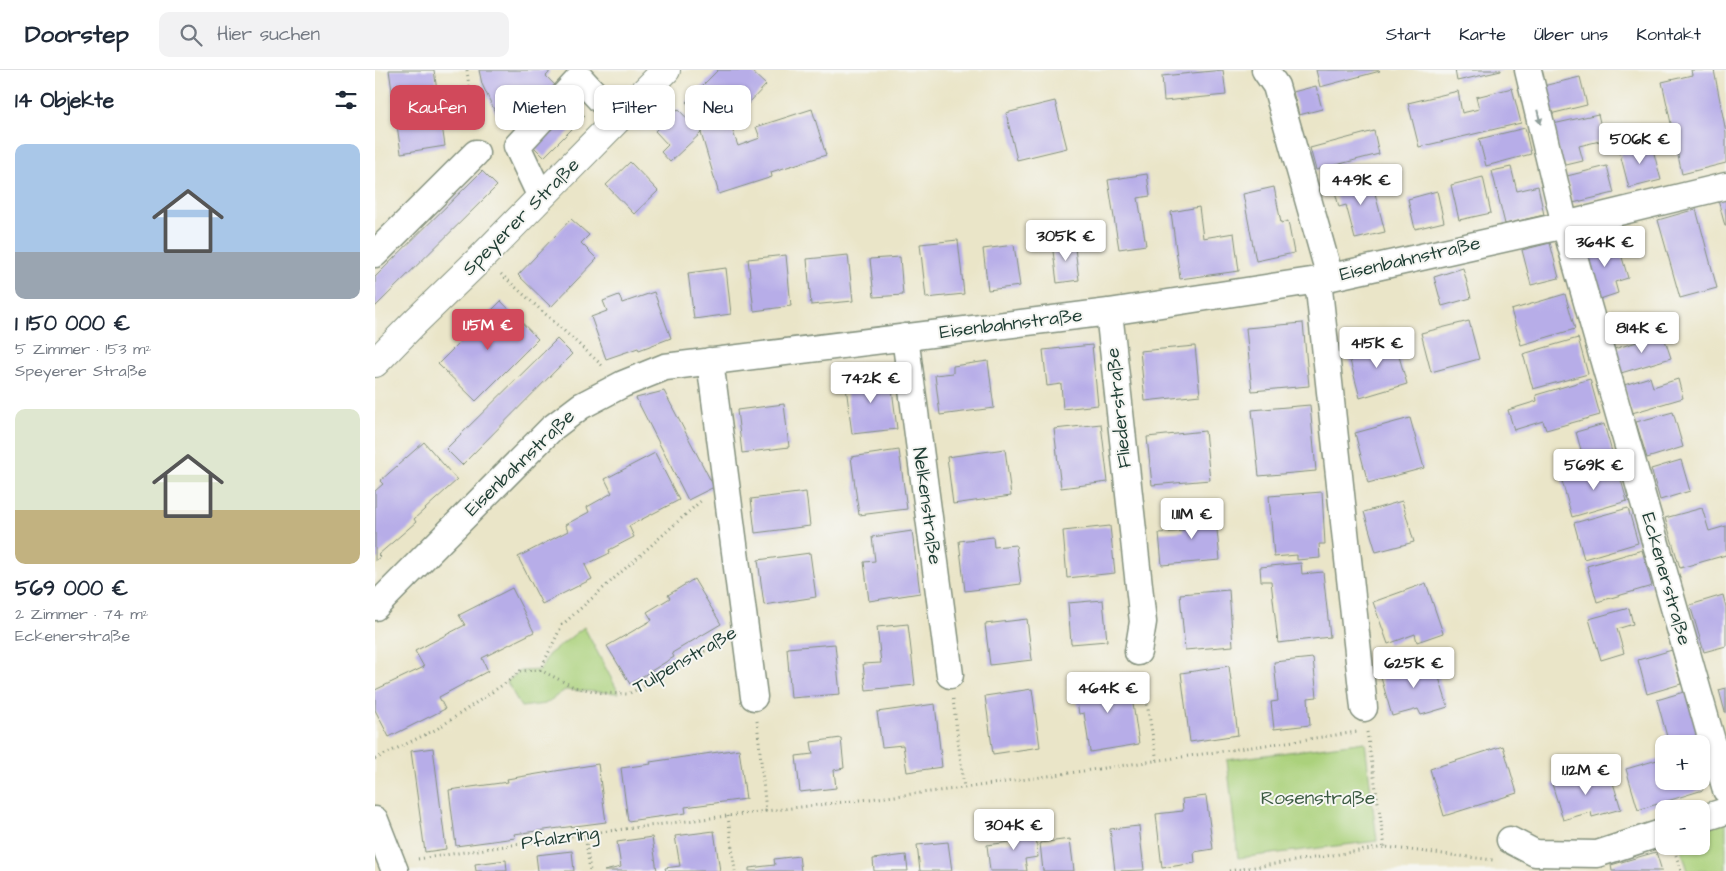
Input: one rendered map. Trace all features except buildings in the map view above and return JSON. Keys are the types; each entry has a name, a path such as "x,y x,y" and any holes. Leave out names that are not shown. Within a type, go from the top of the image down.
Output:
{"main road":[{"name":"Speyerer Straße","path":"651,85 666,70"},
{"name":"Speyerer Straße","path":"375,362 607,130"}],"street":[{"path":"1265,70 1276,86 1324,278 1366,719"},
{"name":"Eckenerstraße","path":"1528,70 1565,225 1726,790"},
{"path":"541,196 517,146 580,78 594,93"},
{"path":"375,254 476,153"},
{"name":"Eisenbahnstraße","path":"375,607 552,428 581,406 623,384 665,367 1109,312 1324,278 1565,225 1726,186"},
{"name":"Fliederstraße","path":"1109,312 1143,622 1138,652"},
{"name":"Nelkenstraße","path":"905,337 950,675"},
{"name":"Tulpenstraße","path":"710,361 724,480 754,697"},
{"path":"1710,816 1726,811"},
{"path":"375,820 394,867"},
{"path":"1510,840 1532,862 1597,854 1655,835"}],"path":[{"path":"467,70 476,153"},
{"path":"482,257 623,384"},
{"path":"375,759 437,729 507,682 520,671 540,670 562,625 724,480"},
{"name":"Tulpenstraße","path":"540,670 574,687 603,693 628,694 666,675 745,626"},
{"path":"1138,652 1157,761"},
{"path":"950,675 964,788"},
{"path":"754,697 766,811"},
{"path":"1366,719 1385,847"},
{"name":"Pfalzring","path":"394,867 585,834 964,788 1157,761 1366,719"},
{"path":"728,816 735,871"},
{"path":"585,834 589,871"},
{"path":"1229,871 1385,847 1493,860 1510,840"},
{"path":"1676,855 1681,871"}],"green space":[{"path":"584,627 619,693 565,690 545,704 521,707 507,682 520,671 540,670 548,655"},
{"name":"Rosenstraße","path":"1365,742 1377,841 1238,858 1227,760"},
{"path":"1726,817 1726,871 1688,871 1683,855 1710,855 1710,823"}]}
